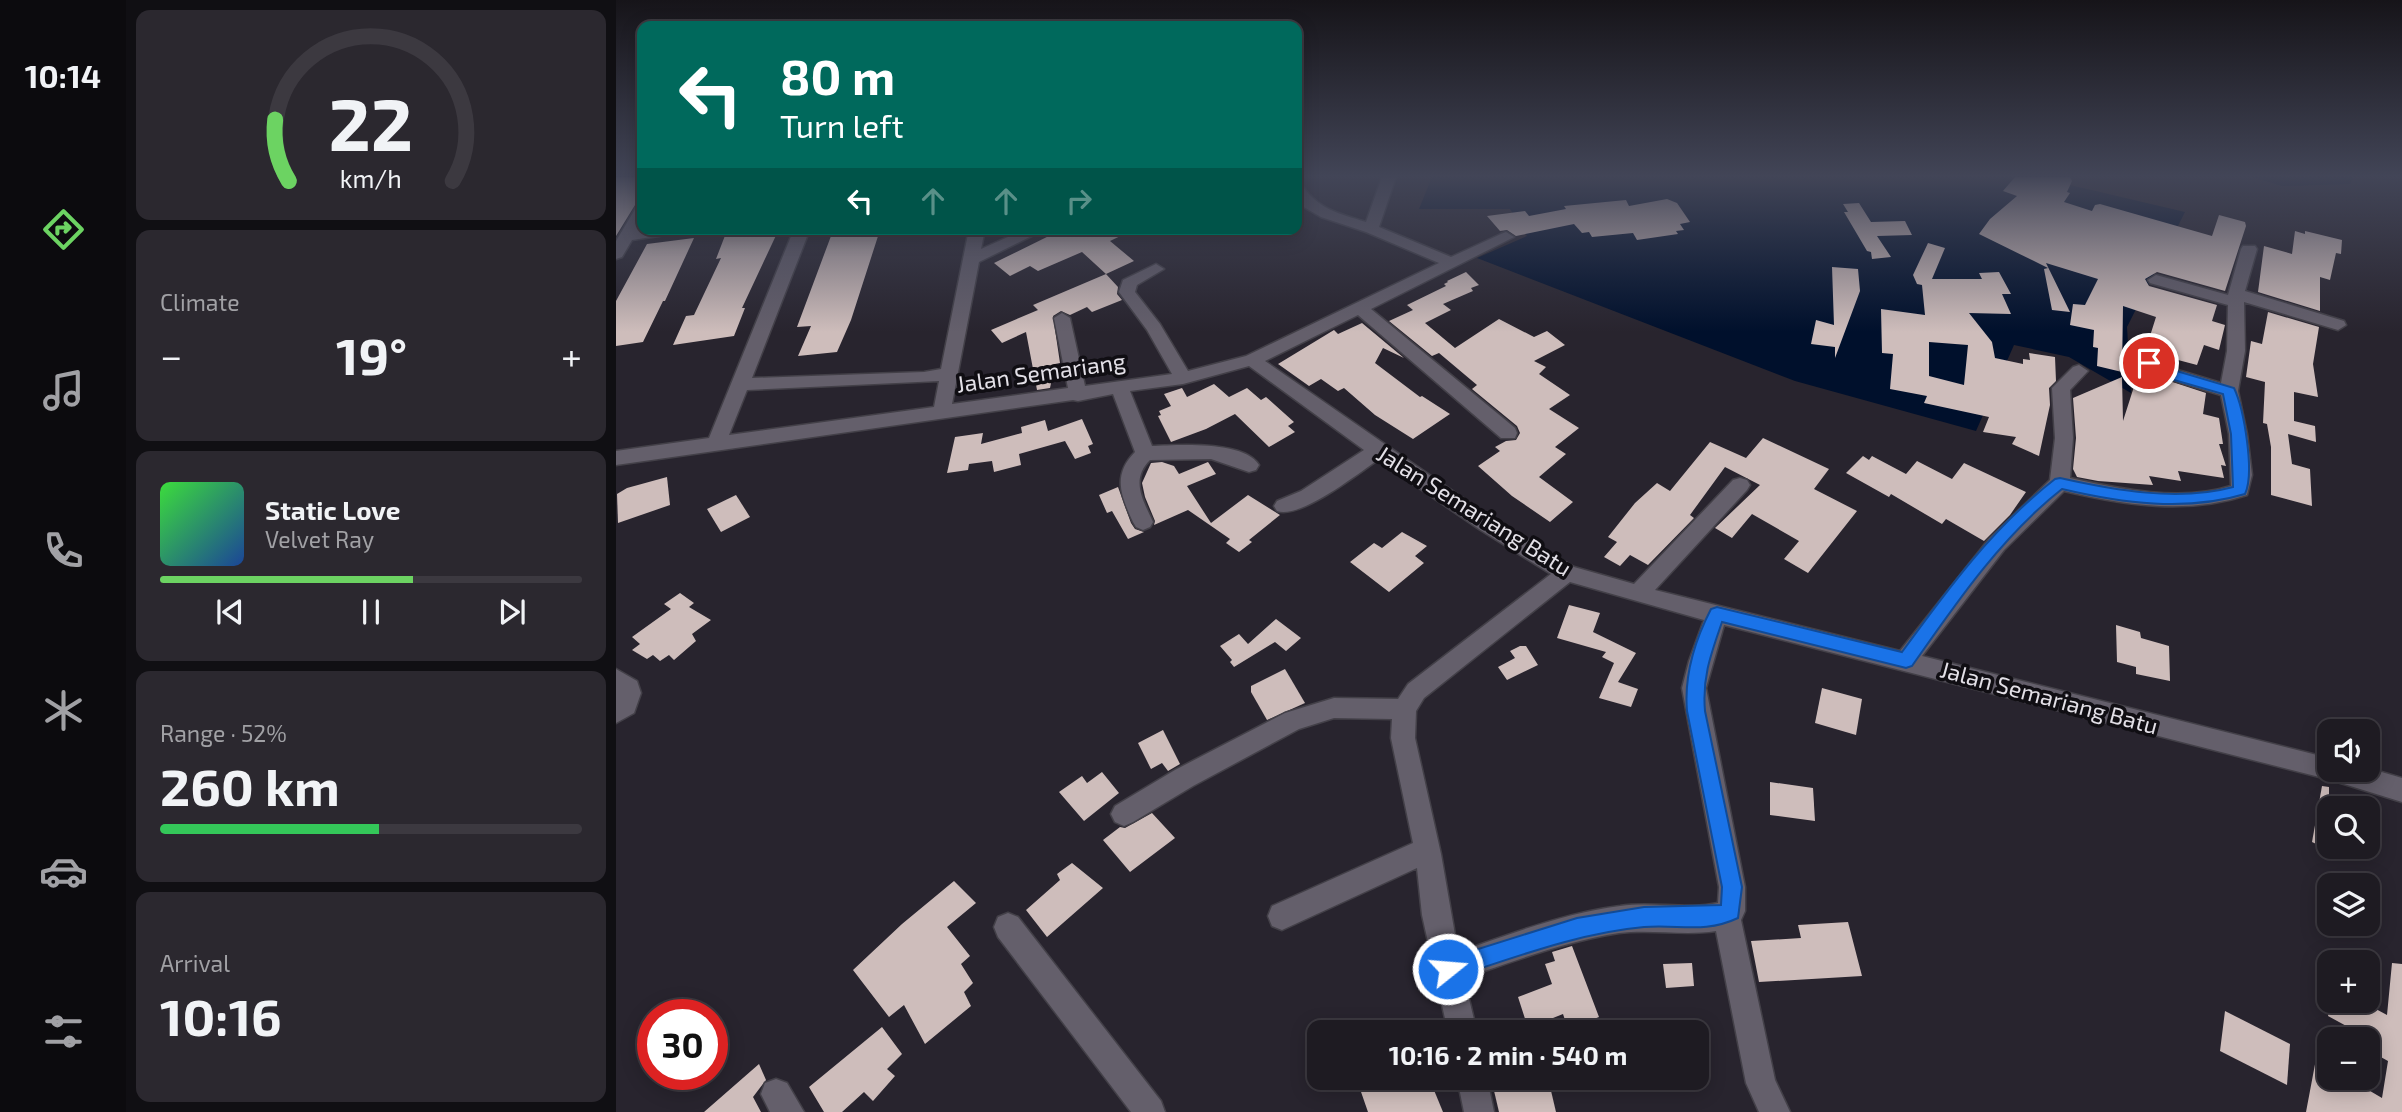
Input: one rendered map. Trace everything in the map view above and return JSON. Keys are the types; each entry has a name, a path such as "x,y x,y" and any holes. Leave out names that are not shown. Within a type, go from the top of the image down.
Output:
{"street":[{"path":"616,254 631,229"},
{"path":"1371,229 1451,263"},
{"path":"627,236 637,234"},
{"path":"717,442 801,235"},
{"path":"942,411 947,374 978,235"},
{"path":"972,259 1026,235"},
{"name":"Jalan Semariang","path":"616,458 942,411 1027,410 1078,395 1183,378 1252,360 1506,237"},
{"path":"2060,483 2106,494 2162,497 2211,498 2240,490 2242,475 2238,434 2229,391 2236,351 2236,298 2249,249"},
{"path":"1156,269 1129,283 1127,292 1154,328 1183,378"},
{"path":"2156,280 2339,325"},
{"path":"1359,308 1508,433"},
{"path":"1062,318 1078,395"},
{"path":"2133,353 2165,372 2229,391"},
{"name":"Jalan Semariang Batu","path":"1252,360 1486,524 1567,573 1638,594 2317,766"},
{"path":"1906,661 1959,586 2032,505 2060,483 2064,438 2062,388 2079,370"},
{"path":"742,384 924,378 947,374"},
{"path":"1119,388 1145,453"},
{"path":"1284,506 1308,496 1378,450"},
{"path":"1145,453 1208,451 1230,455 1248,465"},
{"path":"1143,522 1127,485 1127,478 1145,453"},
{"path":"1638,594 1740,485"},
{"path":"1459,1020 1436,915 1428,855 1402,738 1404,709 1416,691 1567,573"},
{"path":"1448,969 1577,929 1644,917 1726,915 1733,905 1732,887 1696,711 1694,688 1717,614"},
{"path":"616,679 629,688 631,695 627,705 616,713"},
{"path":"1124,814 1184,778 1293,720 1334,708 1404,709"},
{"path":"2375,782 2402,790"},
{"path":"1282,916 1412,856 1428,855"},
{"path":"1726,915 1761,1083 1774,1112"},
{"path":"1009,928 1150,1112"},
{"path":"1474,1090 1479,1112"}],"water":[{"path":"1523,229 2176,229 2127,327 2131,393 2069,357 2014,345 1976,431 1795,381 1477,258 1527,236"}],"building":[{"path":"1498,229 1550,229 1516,236 1507,230"},
{"path":"1578,229 1684,230 1676,231 1678,234 1637,240 1633,233 1592,237 1589,232 1582,233"},
{"path":"1854,229 1909,229 1912,235 1877,236 1891,257 1872,259 1871,252 1867,251"},
{"path":"1983,229 2187,229 2212,236 2214,229 2245,229 2225,291 2157,272 2145,279 2149,286 2217,305 2212,321 2225,325 2219,350 2204,345 2197,365 2159,355 2164,341 2150,336 2156,317 2123,306 2122,372 2097,366 2098,348 2093,347 2094,330 2070,325 2073,304 2085,305 2098,279 2046,263 2070,312 2052,310 2044,269 2048,268 1979,234"},
{"path":"2295,231 2342,240 2341,254 2336,253 2330,280 2320,277 2320,311 2258,292 2264,246 2292,254"},
{"path":"725,235 776,235 742,308 745,308 734,336 673,345 686,316 694,315 721,258 716,259"},
{"path":"878,235 851,320 837,352 798,356 811,326 797,327 831,236"},
{"path":"1051,235 1122,235 1110,241 1134,261 1106,274 1082,252 1038,271 1030,266 1010,276 994,263"},
{"path":"694,238 643,342 616,346 616,301 647,244"},
{"path":"1928,243 1945,248 1932,279 1982,279 1979,273 1999,272 2011,294 2002,294 2011,314 1969,313 1992,342 1995,358 2023,364 2023,359 2030,360 2029,353 2055,357 2056,381 2049,388 2050,405 2039,456 2012,444 2016,437 1983,432 1989,417 1924,403 1927,396 1890,389 1893,354 1882,353 1881,309 1925,315 1922,285 1917,284 1913,275","holes":["1929,342 1968,345 1964,385 1929,376"]},
{"path":"1832,267 1858,269 1860,291 1835,358 1835,347 1811,344 1816,320 1834,325"},
{"path":"1466,272 1479,285 1471,288 1473,291 1443,304 1451,310 1425,323 1455,348 1499,319 1534,337 1547,331 1565,345 1534,361 1546,367 1539,374 1570,395 1549,409 1579,428 1555,447 1566,454 1539,477 1573,502 1550,522 1512,496 1478,466 1500,451 1495,447 1506,441 1516,440 1520,433 1517,426 1472,389 1477,385 1439,353 1432,356 1389,321 1413,310 1407,305 1446,286 1444,284 1447,281"},
{"path":"1106,274 1118,287 1117,294 1122,300 1092,312 1087,307 1070,315 1061,311 1053,316 1060,363 1055,364 1050,388 1037,390 1026,332 1002,343 991,330 1038,310 1033,305"},
{"path":"2268,312 2319,327 2313,364 2318,397 2294,392 2294,421 2315,426 2316,442 2288,434 2292,464 2310,469 2312,506 2271,495 2271,447 2267,424 2263,423 2265,382 2246,377 2251,341 2262,344"},
{"path":"1362,323 1404,358 1383,348 1375,363 1420,397 1450,414 1413,439 1375,415 1344,388 1338,391 1321,379 1309,386 1278,364 1334,330 1338,334"},
{"path":"2139,371 2206,393 2203,414 2219,418 2223,444 2219,444 2226,466 2221,465 2224,478 2178,471 2181,481 2149,476 2153,485 2077,477 2073,469 2076,438 2073,398 2122,377 2123,421"},
{"path":"1214,384 1229,397 1247,388 1261,400 1266,397 1294,422 1288,426 1295,432 1269,447 1235,414 1206,429 1171,442 1158,416 1161,415 1159,411 1171,406 1164,394 1182,388 1187,397"},
{"path":"1082,419 1093,444 1088,446 1091,453 1075,459 1065,441 1019,454 1021,465 994,472 992,461 969,464 968,470 947,473 955,437 983,433 981,444 1022,433 1021,427 1045,420 1048,431"},
{"path":"1763,438 1829,469 1814,489 1857,511 1808,573 1784,559 1799,541 1752,514 1732,538 1715,528 1760,485 1725,467 1690,515 1694,518 1648,565 1630,555 1620,566 1604,557 1617,542 1608,537 1635,503 1657,483 1670,491 1710,442 1746,458"},
{"path":"1863,456 1869,460 1872,456 1906,474 1917,461 1952,479 1964,463 2026,492 2010,515 1984,541 1946,519 1942,524 1891,494 1889,497 1846,473"},
{"path":"1162,462 1174,466 1179,474 1208,462 1216,474 1187,486 1211,523 1248,495 1280,515 1249,540 1252,542 1239,552 1226,543 1230,539 1188,510 1154,525 1142,483 1151,463"},
{"path":"667,477 670,505 618,523 617,494 627,488"},
{"path":"1118,487 1131,523 1135,529 1144,532 1128,539 1112,511 1107,513 1099,495"},
{"path":"736,495 750,517 721,532 707,509"},
{"path":"1402,532 1427,546 1415,556 1424,563 1389,592 1350,562 1374,543 1382,548"},
{"path":"680,593 694,603 689,607 711,620 692,634 696,641 674,660 669,655 660,661 653,655 647,659 632,650 640,644 632,637 671,609 664,604"},
{"path":"1569,605 1600,613 1593,632 1636,653 1618,682 1638,689 1631,707 1599,698 1614,663 1602,657 1606,652 1557,638"},
{"path":"1276,619 1301,638 1286,651 1275,642 1234,667 1230,662 1232,660 1220,646 1239,634 1248,644"},
{"path":"2116,625 2140,632 2141,638 2169,646 2170,681 2136,674 2136,667 2117,662"},
{"path":"1526,646 1538,665 1507,680 1498,667 1515,658 1510,651"},
{"path":"1285,669 1305,703 1267,720 1251,692 1251,686"},
{"path":"1822,688 1862,699 1856,735 1815,723"},
{"path":"1163,730 1180,764 1168,771 1162,763 1151,769 1138,743"},
{"path":"1102,772 1119,793 1084,821 1059,792 1082,776 1087,783"},
{"path":"1770,782 1813,788 1815,821 1770,815"},
{"path":"2322,786 2329,787 2329,796 2320,796"},
{"path":"1152,813 1175,838 1130,872 1103,840 1120,827 1125,828"},
{"path":"2317,814 2317,844 2312,842"},
{"path":"1072,863 1103,888 1047,937 1026,910 1060,880 1057,874"},
{"path":"954,881 976,903 947,927 970,956 961,964 973,983 964,992 971,1006 925,1044 904,1005 889,1017 853,970 902,924"},
{"path":"1848,922 1862,976 1759,982 1751,941 1801,938 1798,925"},
{"path":"1572,946 1599,1017 1591,1020 1565,1020 1563,1014 1548,1020 1525,1020 1518,997 1552,984 1545,964 1555,961 1552,952"},
{"path":"1692,963 1694,986 1666,988 1663,964"},
{"path":"2392,963 2402,964 2402,1112 2306,1112 2316,1059 2317,1090 2368,1090 2382,1098 2388,1061 2380,1057 2380,1027 2348,1027 2328,1016 2329,1013 2380,1011 2387,1015"},
{"path":"2225,1011 2290,1044 2287,1085 2220,1051"},
{"path":"882,1027 902,1054 887,1069 895,1076 873,1101 864,1092 842,1112 824,1112 809,1087"},
{"path":"759,1064 766,1080 753,1097 761,1112 704,1112"},
{"path":"1360,1090 1434,1090 1443,1112 1368,1112"},
{"path":"1494,1090 1551,1090 1556,1112 1499,1112"}],"route":[{"path":"1448,969 1577,929 1644,917 1717,917 1731,911 1732,887 1696,711 1694,688 1717,614 1906,661 1959,586 2032,505 2060,483 2106,494 2162,497 2211,498 2240,490 2242,475 2238,434 2229,391 2165,372 2149,363"}]}
